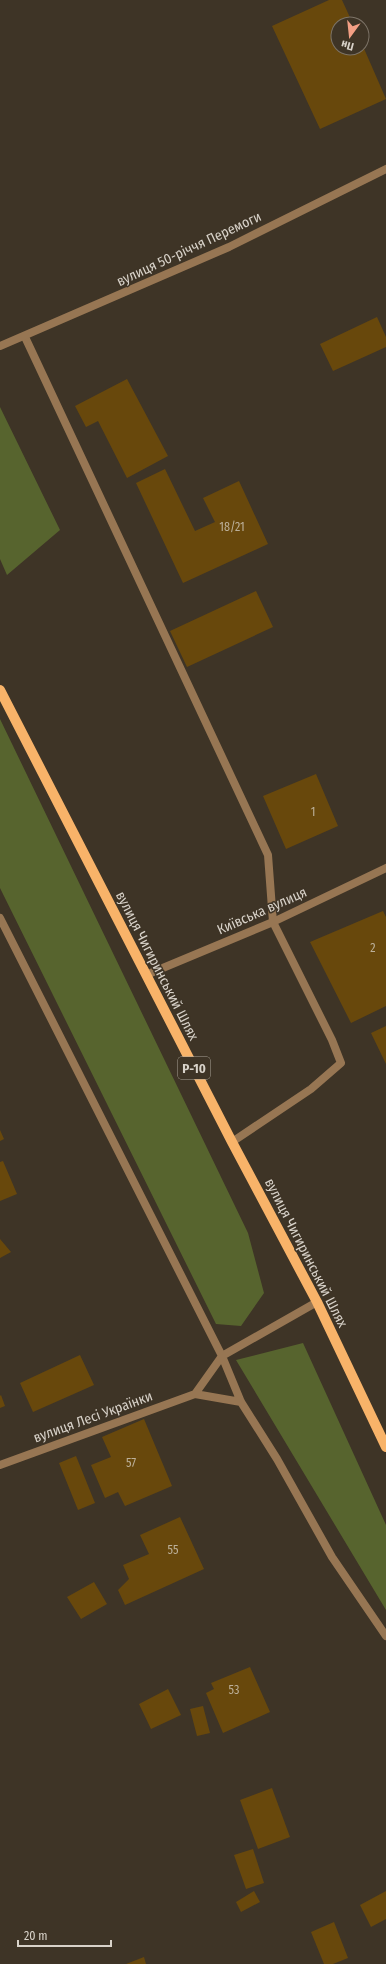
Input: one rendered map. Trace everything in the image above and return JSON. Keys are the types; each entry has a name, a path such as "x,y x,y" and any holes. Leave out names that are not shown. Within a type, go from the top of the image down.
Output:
{"main road":[{"name":"вулиця Чигиринський Шлях","path":"0,690 232,1142 317,1302 386,1447"}],"street":[{"name":"вулиця 50-річчя Перемоги","path":"0,346 25,337 229,247 386,169"},
{"path":"25,337 268,855 273,922 332,1040 341,1062 311,1089 232,1142"},
{"name":"Київська вулиця","path":"146,975 273,922 386,868"},
{"path":"0,918 222,1356 241,1402 277,1459 332,1557 386,1636"},
{"path":"241,1402 195,1394 222,1356 317,1302"},
{"name":"вулиця Лесі Українки","path":"0,1465 195,1394"}],"green space":[{"path":"0,407 60,530 7,575 0,559"},
{"path":"0,719 248,1233 264,1293 241,1326 216,1324 0,888"},
{"path":"303,1343 386,1525 386,1610 236,1360"}],"building":[{"path":"329,0 342,0 349,16 330,16 330,56 367,56 386,99 320,129 272,26"},
{"path":"377,317 386,337 386,347 333,371 320,344"},
{"path":"127,379 168,456 127,478 98,421 86,427 75,406"},
{"path":"165,469 195,531 215,522 203,498 239,481 268,544 183,583 136,483"},
{"path":"256,591 273,627 187,667 170,631"},
{"path":"316,774 338,826 286,849 263,796"},
{"path":"383,911 386,917 386,1006 351,1023 310,942"},
{"path":"386,1026 386,1064 371,1033"},
{"path":"0,1130 4,1139 0,1141"},
{"path":"3,1161 17,1194 0,1201 0,1162"},
{"path":"0,1239 11,1252 0,1258"},
{"path":"80,1355 94,1385 33,1412 20,1383"},
{"path":"1,1395 5,1406 0,1408 0,1396"},
{"path":"144,1419 172,1486 125,1506 118,1492 105,1498 91,1465 111,1457 102,1437"},
{"path":"76,1456 95,1503 78,1510 59,1463"},
{"path":"180,1517 204,1569 125,1605 118,1590 129,1579 123,1565 149,1554 140,1535"},
{"path":"94,1582 107,1604 81,1619 67,1597"},
{"path":"250,1667 270,1712 223,1733 206,1693 214,1689 211,1683"},
{"path":"168,1689 181,1715 151,1729 139,1704"},
{"path":"203,1706 210,1733 197,1736 190,1709"},
{"path":"272,1788 290,1837 258,1849 240,1800"},
{"path":"253,1849 264,1883 246,1889 234,1855"},
{"path":"254,1891 260,1902 241,1912 236,1902"},
{"path":"386,1891 386,1919 371,1927 360,1905"},
{"path":"334,1922 348,1958 333,1964 324,1964 311,1932"},
{"path":"144,1957 146,1964 126,1964"}]}
